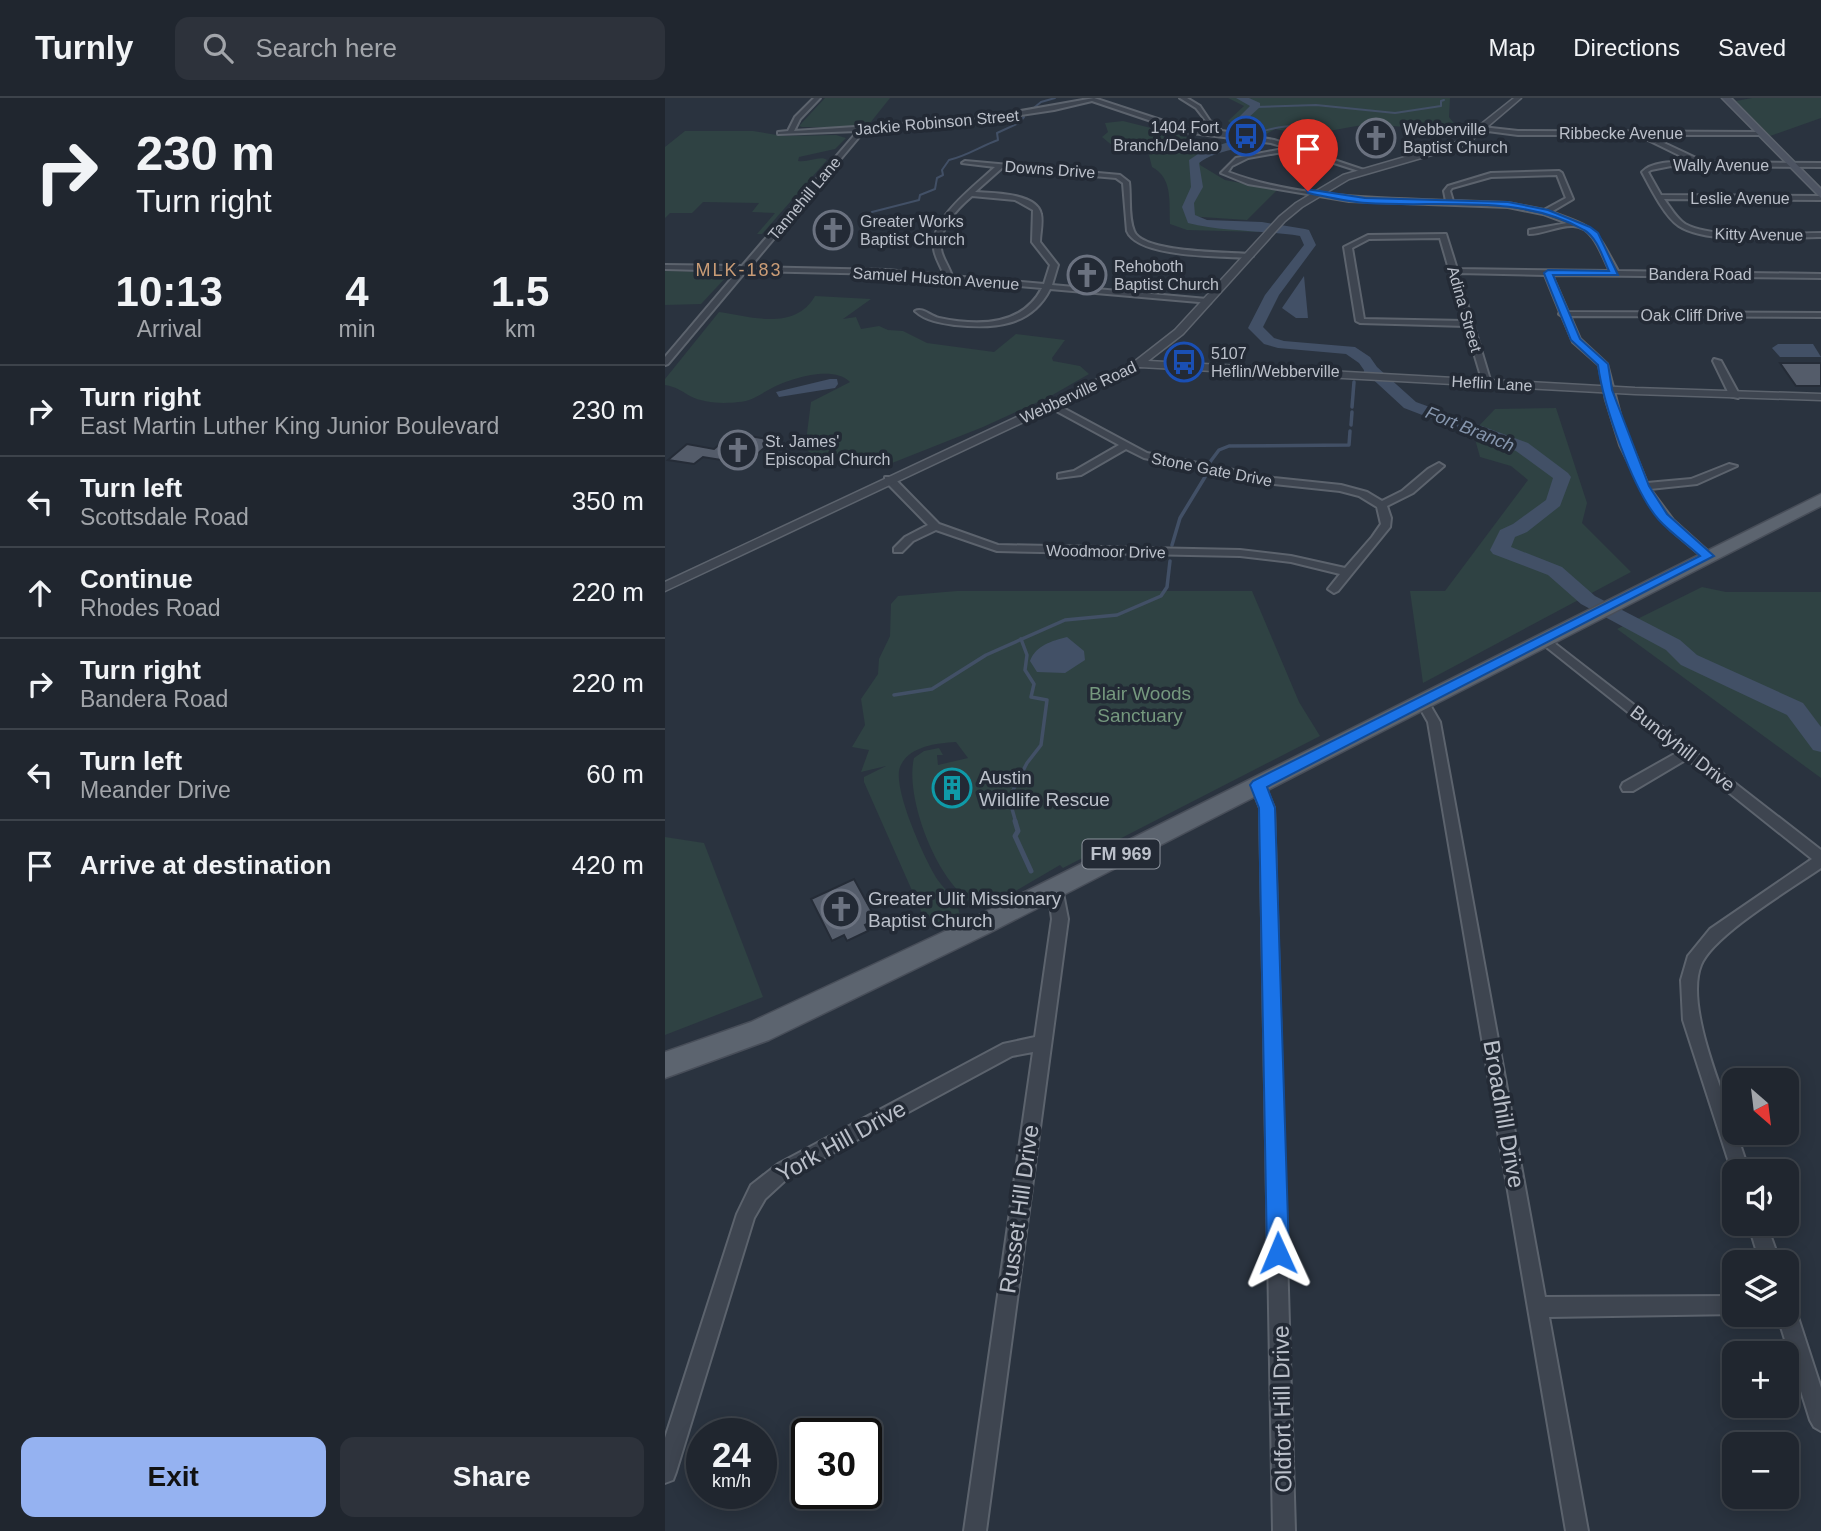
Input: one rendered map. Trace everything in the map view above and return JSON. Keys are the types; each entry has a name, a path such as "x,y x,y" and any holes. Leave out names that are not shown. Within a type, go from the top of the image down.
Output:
{"main road":[{"path":"1726,98 1820,194"},
{"name":"FM 969","path":"665,1065 759,1031 824,1002 1055,888 1821,499"}],"street":[{"path":"790,132 797,118 817,98"},
{"path":"1091,98 1184,130 1266,140 1364,171"},
{"name":"Jackie Robinson Street","path":"780,133 861,131 1041,112 1091,98"},
{"path":"1183,98 1198,107 1220,133"},
{"name":"Webberville Road","path":"665,587 889,479 1138,364 1154,353 1207,301 1289,212 1318,193 1364,171 1451,148 1468,140 1518,98"},
{"name":"Ribbecke Avenue","path":"1482,129 1510,132 1761,133"},
{"name":"Tannehill Lane","path":"665,362 861,131"},
{"path":"1639,133 1646,139 1694,159 1699,164"},
{"path":"1295,148 1244,157 1231,164 1224,173 1248,182 1365,201 1508,205 1545,212 1575,223 1595,235 1615,273"},
{"name":"Downs Drive","path":"965,163 1118,176 1126,182 1130,234 1137,240 1165,248 1249,256"},
{"name":"Wally Avenue","path":"1659,197 1646,176 1645,172 1649,168 1699,164 1797,168 1821,164"},
{"path":"948,278 937,248 938,232 947,218 1002,165"},
{"path":"1450,202 1447,191 1450,187 1486,176 1559,173 1570,199 1545,212"},
{"path":"919,311 928,318 969,325 1006,323 1031,312 1049,287 1054,265 1036,242 1037,211 1032,203 1016,198 972,194"},
{"name":"Leslie Avenue","path":"1659,197 1820,194"},
{"name":"Kitty Avenue","path":"1659,197 1680,224 1697,231 1721,235 1821,235"},
{"path":"1532,232 1575,223"},
{"name":"Adina Street","path":"1469,324 1360,321 1348,247 1368,237 1443,236 1487,383"},
{"name":"Samuel Huston Avenue","path":"665,267 877,272 1207,301"},
{"name":"Bandera Road","path":"1454,271 1821,276"},
{"path":"1548,273 1576,340 1603,364 1607,390 1644,486 1663,517 1708,556"},
{"name":"Oak Cliff Drive","path":"1563,314 1821,315"},
{"path":"1154,353 1163,366"},
{"path":"1717,361 1735,396"},
{"name":"Heflin Lane","path":"1138,364 1607,390 1821,397"},
{"name":"Stone Gate Drive","path":"1052,405 1125,446 1165,461 1274,481 1341,488 1363,494 1381,505"},
{"path":"1062,476 1077,473 1125,446"},
{"path":"1334,589 1345,572 1384,528 1386,516 1381,505 1413,489 1425,474 1439,466"},
{"path":"1644,486 1693,482 1732,466"},
{"name":"Woodmoor Drive","path":"889,479 935,526 1004,549 1240,553 1291,559 1345,572"},
{"path":"898,550 909,539 935,526"},
{"name":"Bundyhill Drive","path":"1544,639 1821,859"},
{"name":"Broadhill Drive","path":"1422,701 1434,722 1577,1531"},
{"path":"1628,787 1688,752"},
{"name":"Oldfort Hill Drive","path":"1258,785 1267,808 1285,1531"},
{"path":"1736,1159 1691,1020 1689,980 1694,961 1715,934 1821,859"},
{"name":"Russet Hill Drive","path":"975,1531 1060,919 1055,888"},
{"name":"York Hill Drive","path":"665,1472 746,1214 758,1192 784,1170 1009,1049 1042,1043"},
{"path":"1539,1307 1722,1306"},
{"path":"1791,1327 1821,1420"}],"green space":[{"path":"825,98 890,98 866,128 799,126"},
{"path":"1228,98 1450,98 1449,117 1453,122 1472,128 1466,132 1368,124 1306,135 1275,129 1263,136 1240,134 1228,121 1244,106"},
{"path":"1752,98 1821,98 1821,118 1770,136 1736,101"},
{"path":"1123,121 1219,145 1239,139 1256,141 1231,147 1200,161 1200,165 1225,180 1277,190 1247,220 1186,216 1190,221 1244,227 1259,232 1187,230 1170,224 1167,184 1164,177 1152,167 1149,155 1161,148 1138,140 1114,147 1102,137 1108,132 1105,123"},
{"path":"685,131 753,131 783,136 836,135 846,138 835,149 799,157 798,161 821,158 827,160 762,234 757,234 775,213 752,212 759,203 703,202 692,213 670,213 665,218 665,147"},
{"path":"665,271 729,274 701,304 665,305"},
{"path":"815,296 871,299 843,319 856,317 861,329 879,326 903,331 927,343 994,352 1016,334 1065,340 1052,358 1053,361 1080,366 1089,374 1049,397 983,427 882,467 815,456 805,449 811,402 850,382 843,377 823,374 801,377 748,400 726,403 701,400 665,385 665,379 719,312 759,318 785,318 806,307"},
{"path":"1556,408 1587,503 1582,523 1631,572 1423,683 1410,591 1445,591 1528,480 1511,466 1480,457 1473,432 1495,409"},
{"path":"1702,587 1726,592 1821,592 1821,778 1617,629"},
{"name":"Blair Woods Sanctuary","path":"957,591 1252,591 1299,702 1320,736 1063,868 1060,865 1012,893 979,906 964,897 938,862 920,818 912,775 914,758 924,751 939,748 943,755 937,755 938,765 968,758 956,742 931,745 916,751 904,760 900,767 899,777 905,807 925,856 937,879 954,900 960,915 944,925 925,920 864,782 864,777 886,766 861,772 869,750 852,747 865,725 861,699 878,674 879,659 890,636 891,604 898,596"},
{"path":"665,837 704,843 763,997 665,1035"}],"water":[{"path":"1304,276 1308,318 1296,318 1282,308"},
{"path":"1778,344 1813,344 1821,357 1780,357 1772,348"},
{"path":"837,379 835,388 779,397 776,392"},
{"path":"1067,637 1084,651 1085,660 1065,673 1037,672 1030,661 1036,651 1050,642"}],"building":[{"path":"1780,363 1821,363 1821,386 1796,386"},
{"name":"St. James' Episcopal Church","path":"733,433 773,440 746,464 703,457 694,464 668,460 687,444 714,449"},
{"name":"Austin Wildlife Rescue","path":"963,774 964,792 935,798 935,786 941,785 941,778"},
{"name":"Greater Ulit Missionary Baptist Church","path":"854,879 876,919 865,925 868,931 847,941 844,935 832,941 811,899"}],"waterway":[{"path":"1030,111 1041,102 1055,98"},
{"name":"Fort Branch","path":"1241,98 1257,105 1240,121 1258,135 1243,143 1208,152 1193,162 1197,187 1190,199 1189,215 1192,220 1207,224 1262,226 1305,233 1310,245 1272,295 1255,328 1269,341 1283,345 1350,350 1365,360 1371,370 1410,405 1522,447 1562,477 1554,502 1520,528 1507,534 1500,550 1555,571 1588,600 1673,645 1689,660 1795,709 1821,744"},
{"path":"1255,107 1316,105 1395,113 1441,106 1441,101 1444,100"},
{"path":"872,212 919,200 920,195 935,189 937,178 943,175 942,170 949,160 998,140 997,133 1019,123 1024,117"},
{"path":"1257,133 1293,126 1314,132 1307,138"},
{"name":"Fort Branch","path":"1365,371 1369,367"},
{"path":"1352,407 1354,382"},
{"path":"1351,425 1352,412"},
{"path":"1210,462 1219,450 1229,446 1349,445 1350,431"},
{"path":"1172,545 1180,518 1205,477"},
{"path":"1021,639 1065,620 1117,615 1161,596 1167,587 1170,561"},
{"path":"894,695 932,689 986,655 1021,639"},
{"path":"1016,823 1009,798 1027,763 1041,745 1047,700 1031,697 1034,684 1025,670 1027,655 1021,639"},
{"path":"1015,821 1018,831 1015,836 1031,871"}],"place":[{"name":"1404 Fort Branch/Delano","path":"1246,136"},
{"name":"Webberville Baptist Church","path":"1376,138"},
{"name":"Greater Works Baptist Church","path":"833,230"},
{"name":"Rehoboth Baptist Church","path":"1087,275"},
{"name":"5107 Heflin/Webberville","path":"1184,362"},
{"name":"St. James' Episcopal Church","path":"738,450"},
{"name":"Austin Wildlife Rescue","path":"952,788"},
{"name":"Greater Ulit Missionary Baptist Church","path":"841,909"}],"district":[{"name":"MLK-183","path":"739,270"}],"route":[{"path":"1278,1253 1267,808 1258,785 1708,556 1663,517 1644,486 1607,390 1603,364 1576,340 1548,273 1615,273 1595,235 1587,228 1545,212 1508,205 1365,201 1308,191"}]}
